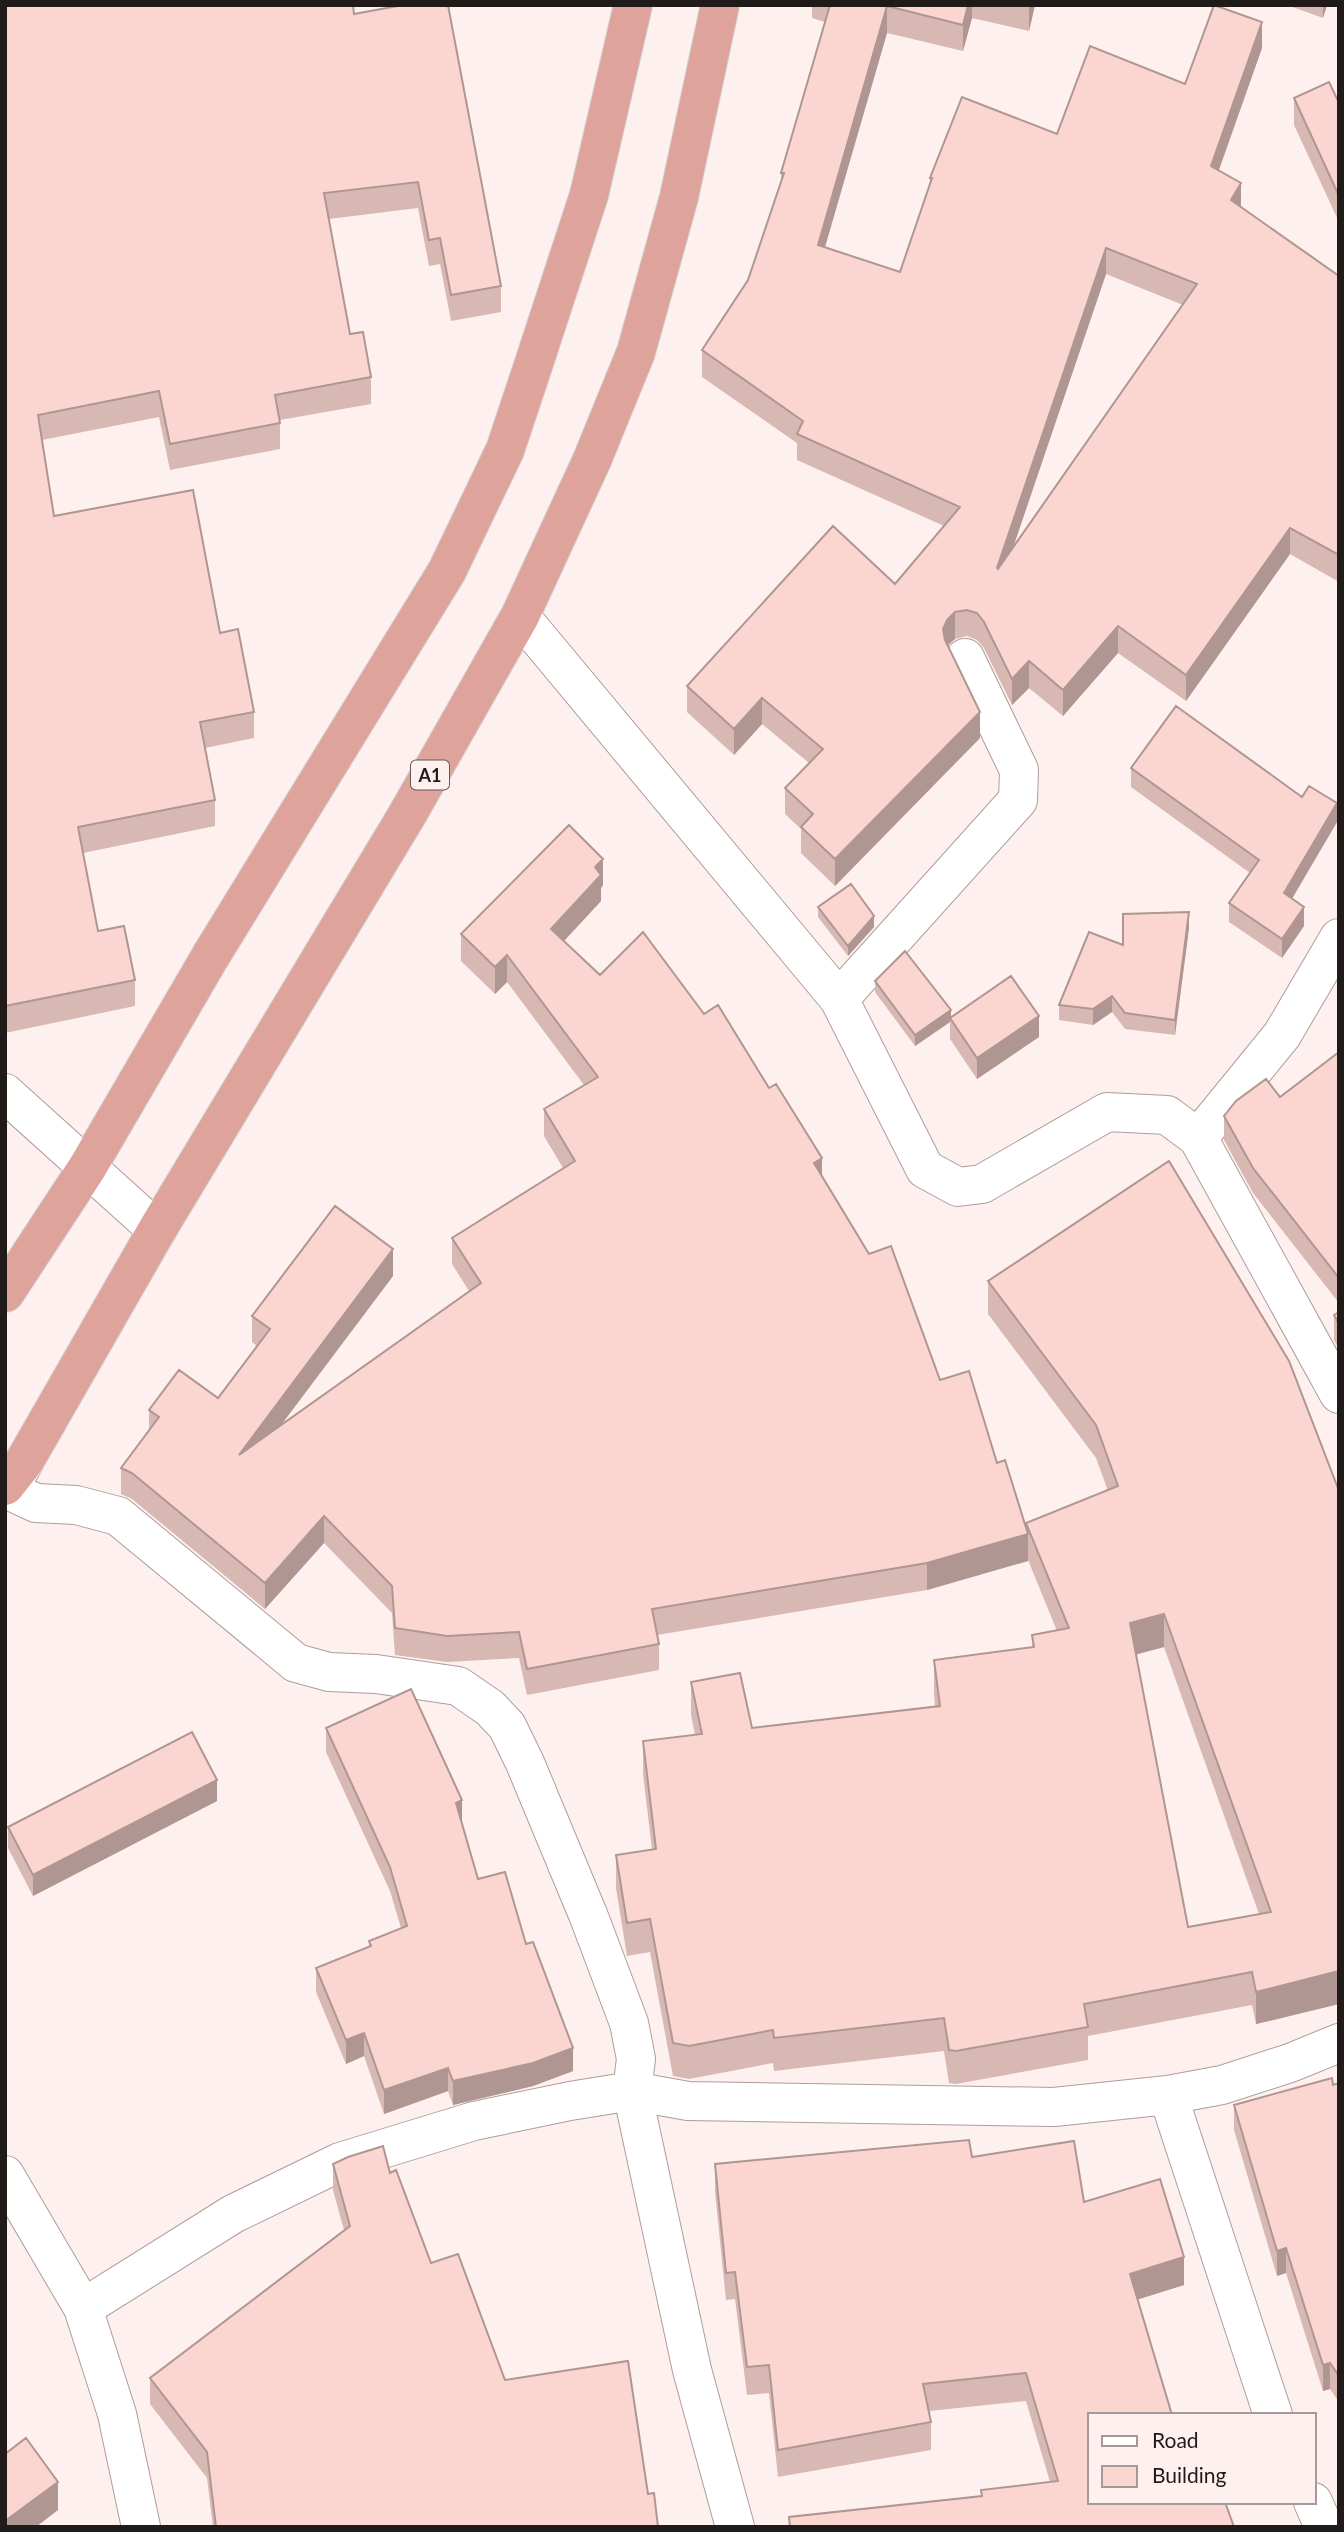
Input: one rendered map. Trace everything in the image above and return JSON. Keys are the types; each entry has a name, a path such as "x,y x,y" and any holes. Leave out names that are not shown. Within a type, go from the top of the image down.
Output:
{"highway":[{"path":"5,1293 87,1168 210,957 447,571 505,450 589,195 633,5"},
{"name":"A1","path":"15,1474 156,1230 407,815 520,616 592,460 636,352 678,197 720,5"}],"street":[{"path":"520,616 839,999 925,1169 958,1187 982,1184 1107,1112 1167,1115 1198,1138 1339,1394"},
{"path":"839,999 1018,800 1019,770 965,658"},
{"path":"1198,1138 1282,1035 1339,938"},
{"path":"5,1093 156,1230"},
{"path":"15,1474 8,1490 36,1503 76,1504 118,1516 296,1663 329,1672 376,1674 458,1686 491,1708 507,1726 589,1917 629,2023 636,2059 632,2091 692,2370 734,2527"},
{"path":"83,2308 233,2214 340,2162 474,2121 632,2091 688,2101 1054,2107 1168,2095 1222,2085 1290,2063 1339,2043"},
{"path":"1168,2095 1272,2413"},
{"path":"5,2175 83,2308 117,2414 141,2527"},
{"path":"1313,2504 1324,2527"}],"building":[{"path":"5,5 353,5 354,14 403,5 448,5 501,286 451,295 440,238 429,240 418,182 324,193 350,334 363,332 371,377 275,395 280,423 170,444 159,391 38,415 54,516 193,490 220,633 238,629 254,712 200,722 215,800 78,827 98,931 124,926 135,980 5,1006"},
{"path":"830,5 968,5 963,25 887,6 818,245 900,272 930,178 962,97 1057,134 1090,46 1185,84 1214,5 1262,22 1211,166 1241,183 1231,200 1339,276 1339,555 1290,528 1186,675 1118,626 1063,690 1029,661 1012,679 977,613 967,610 955,612 943,629 945,640 980,712 835,859 801,827 813,814 785,788 823,749 762,698 734,729 687,686 833,526 895,584 960,507 797,434 803,421 702,350 748,280 784,173 781,173","holes":["1106,248 1197,284 998,569"]},
{"path":"1329,82 1339,103 1339,196 1294,98"},
{"path":"1176,706 1302,797 1309,786 1337,803 1284,893 1304,907 1282,939 1229,903 1259,860 1131,768"},
{"path":"569,825 603,859 595,867 601,875 551,929 600,975 643,932 704,1014 718,1005 769,1088 776,1084 822,1158 814,1163 869,1254 891,1246 940,1380 969,1371 997,1463 1005,1460 1028,1534 927,1563 652,1609 659,1644 527,1669 519,1632 447,1636 395,1628 392,1586 324,1516 265,1583 132,1473 121,1468 159,1417 149,1410 179,1370 218,1398 270,1329 252,1316 335,1206 393,1249 239,1455 481,1283 452,1238 575,1161 544,1109 598,1077 507,955 495,967 461,934"},
{"path":"851,884 874,916 848,946 818,907"},
{"path":"1189,912 1175,1020 1125,1013 1112,996 1093,1009 1059,1005 1089,932 1123,945 1123,914"},
{"path":"905,951 951,1010 915,1035 875,981"},
{"path":"1011,976 1039,1016 977,1058 950,1018"},
{"path":"1339,1052 1339,1278 1253,1168 1224,1116 1236,1101 1266,1079 1280,1097"},
{"path":"1169,1161 1289,1361 1339,1491 1339,1971 1256,1992 1252,1972 1084,2004 1088,2027 956,2051 949,2050 944,2018 774,2038 773,2030 689,2046 673,2043 650,1919 627,1923 616,1855 656,1849 643,1741 702,1734 691,1682 740,1673 752,1728 940,1706 934,1660 1034,1647 1032,1635 1069,1628 1026,1523 1118,1486 1096,1425 988,1281","holes":["1164,1614 1271,1912 1188,1927 1130,1623"]},
{"path":"411,1689 462,1800 456,1803 478,1879 505,1872 526,1944 533,1942 573,2048 533,2063 453,2081 448,2068 384,2090 364,2033 346,2040 316,1968 371,1946 369,1941 407,1926 390,1867 326,1728"},
{"path":"192,1732 217,1780 33,1875 8,1827"},
{"path":"1332,2078 1333,2085 1339,2083 1339,2376 1330,2363 1323,2365 1286,2248 1277,2251 1234,2105"},
{"path":"969,2140 972,2157 1074,2141 1084,2202 1160,2179 1184,2257 1130,2274 1171,2413 1088,2413 1088,2504 1226,2504 1234,2527 790,2527 789,2517 982,2496 981,2490 1058,2481 1026,2373 923,2384 931,2422 778,2450 769,2365 747,2367 735,2272 726,2273 715,2164"},
{"path":"383,2146 390,2173 396,2170 431,2263 458,2254 505,2380 628,2361 648,2494 654,2493 658,2527 216,2527 207,2452 150,2378 350,2226 333,2164"},
{"path":"26,2438 58,2482 5,2521 5,2454"}]}
